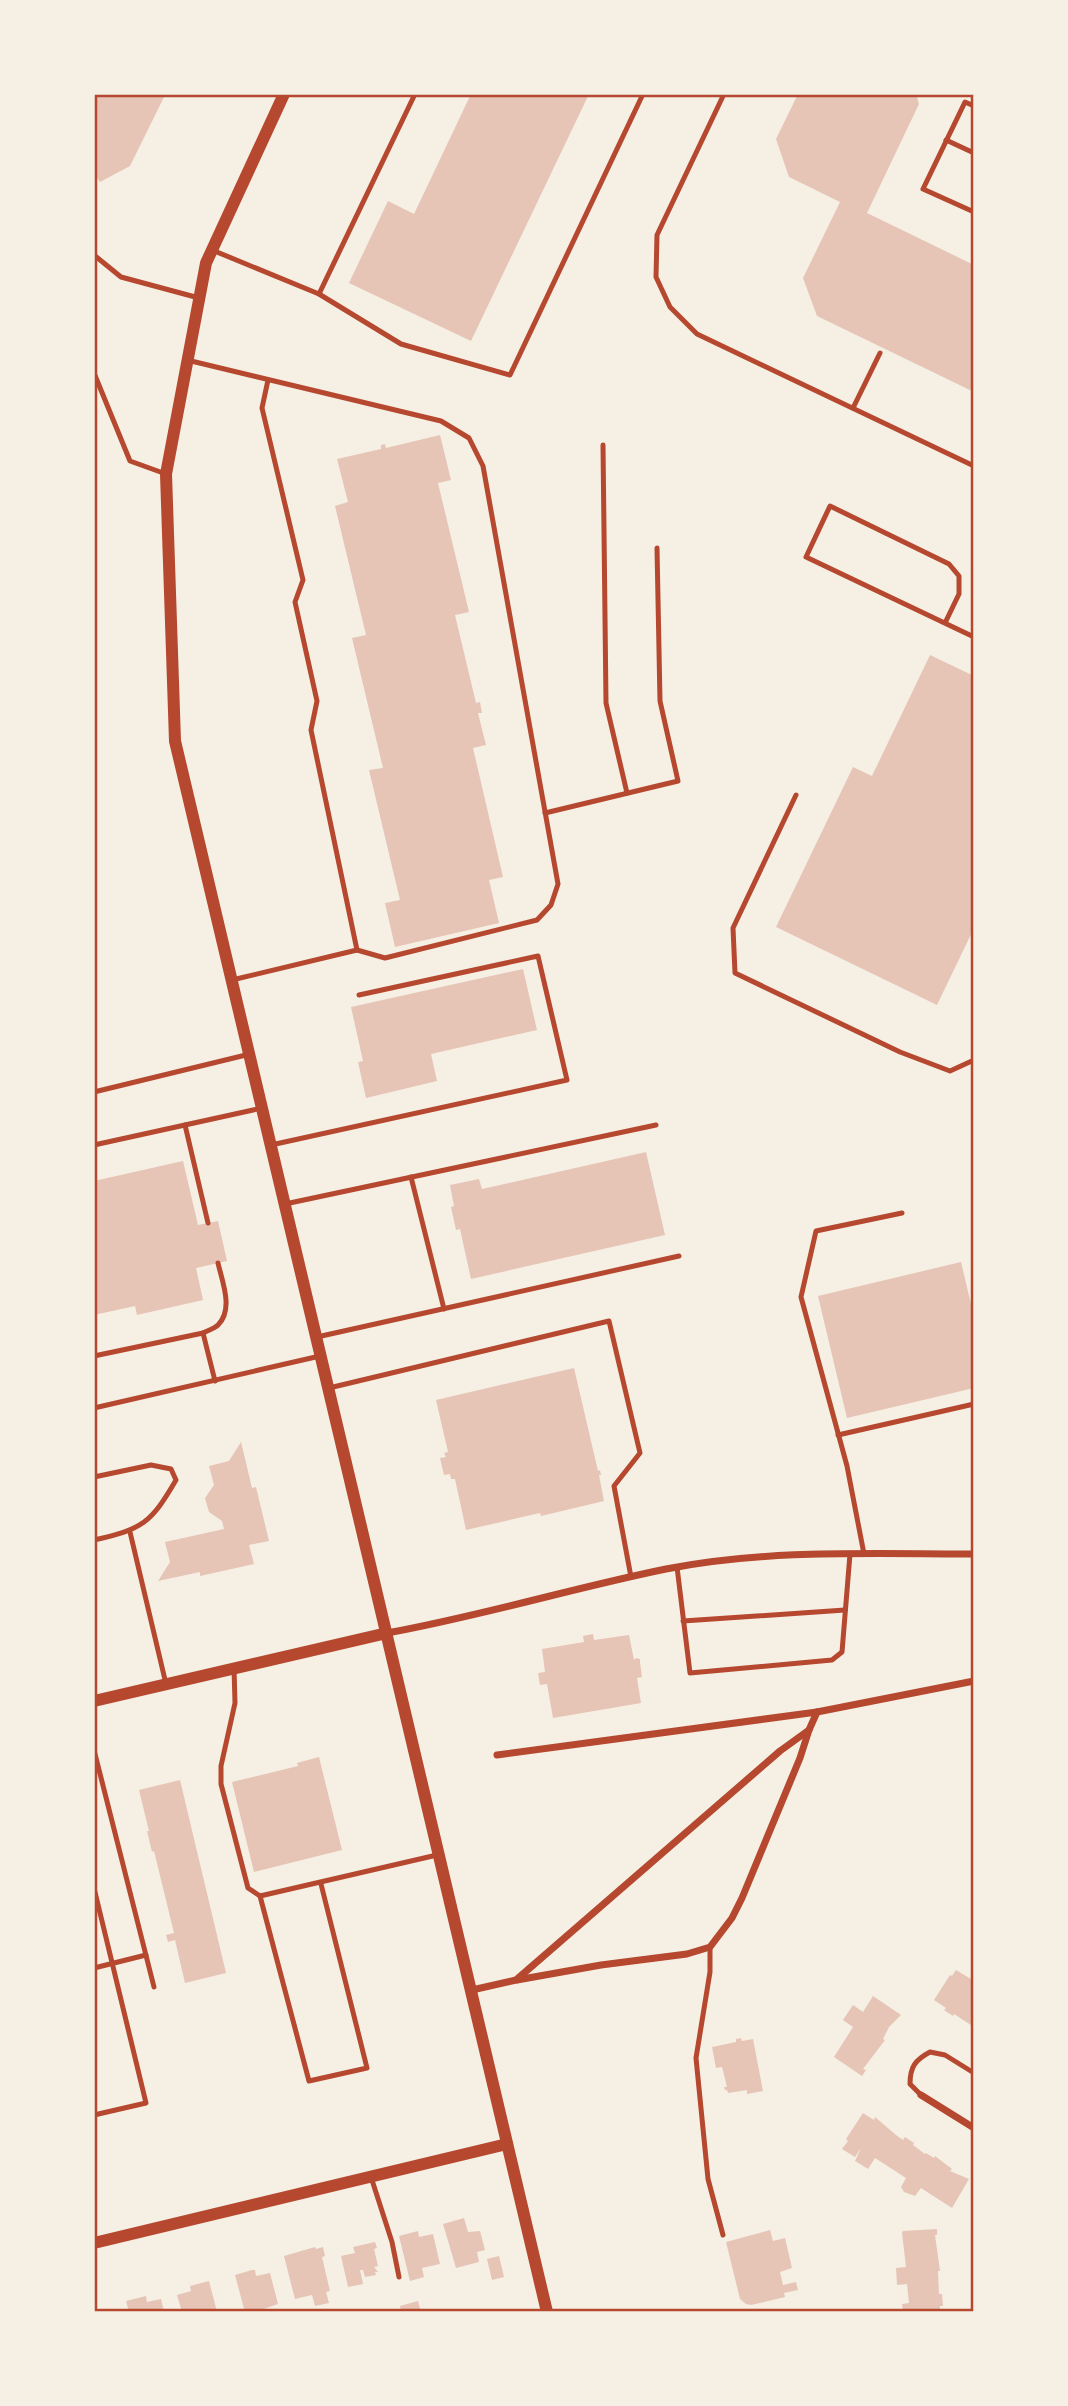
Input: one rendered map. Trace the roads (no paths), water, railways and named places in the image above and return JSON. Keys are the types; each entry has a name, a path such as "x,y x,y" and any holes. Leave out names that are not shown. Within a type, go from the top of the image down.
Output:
{"street":[{"path":"284,94 206,263 166,474 175,741 547,2312"},
{"path":"94,1702 677,1567 733,1560 850,1554 974,1554"},
{"path":"496,1755 817,1712 974,1681"},
{"path":"472,1990 601,1965 687,1954 710,1947 743,1898 817,1712"},
{"path":"516,1980 780,1751 809,1730"},
{"path":"921,2095 974,2128"},
{"path":"94,2243 507,2144"}],"lane":[{"path":"319,294 415,94"},
{"path":"212,250 319,294 401,344 510,374 643,94"},
{"path":"724,94 657,235 656,276 670,307 696,334 974,466"},
{"path":"974,106 965,102 923,189 974,212"},
{"path":"946,140 974,153"},
{"path":"94,255 121,276 199,298"},
{"path":"853,408 880,353"},
{"path":"187,360 442,421 469,438 483,466 558,884 551,905 537,920 385,957 357,950 232,980"},
{"path":"94,373 130,461 166,474"},
{"path":"268,380 262,408 303,580 295,602 317,701 311,730 357,950"},
{"path":"603,444 606,703 627,793"},
{"path":"945,623 959,594 959,576 949,564 830,506 806,557 974,637"},
{"path":"545,813 678,781 660,701 657,548"},
{"path":"796,795 733,928 735,973 900,1052 950,1071 974,1059"},
{"path":"271,1145 567,1080 538,956 359,995"},
{"path":"94,1092 250,1054"},
{"path":"94,1145 262,1108"},
{"path":"185,1125 208,1223"},
{"path":"285,1204 656,1125"},
{"path":"411,1177 444,1309"},
{"path":"864,1554 847,1466 801,1297 816,1231 902,1213"},
{"path":"317,1337 678,1256"},
{"path":"94,1356 203,1333 219,1325 226,1310 218,1263"},
{"path":"329,1388 609,1321 640,1453 614,1486 631,1577"},
{"path":"203,1333 215,1381"},
{"path":"94,1408 321,1356"},
{"path":"838,1435 974,1404"},
{"path":"94,1477 151,1465 172,1469 176,1480 158,1511 130,1532 94,1540"},
{"path":"130,1532 166,1684"},
{"path":"677,1567 690,1673 832,1660 842,1652 850,1554"},
{"path":"683,1621 845,1610"},
{"path":"234,1668 235,1703 221,1766 221,1784 248,1888 260,1896 309,2081 367,2068 321,1884"},
{"path":"94,1750 154,1987"},
{"path":"260,1896 438,1856"},
{"path":"94,1888 146,2103 94,2115"},
{"path":"710,1947 710,1972 696,2058 708,2179 723,2235"},
{"path":"94,1968 146,1955"},
{"path":"921,2095 910,2084 910,2070 918,2058 930,2052 945,2055 974,2073"},
{"path":"371,2177 392,2242 399,2277"}]}
